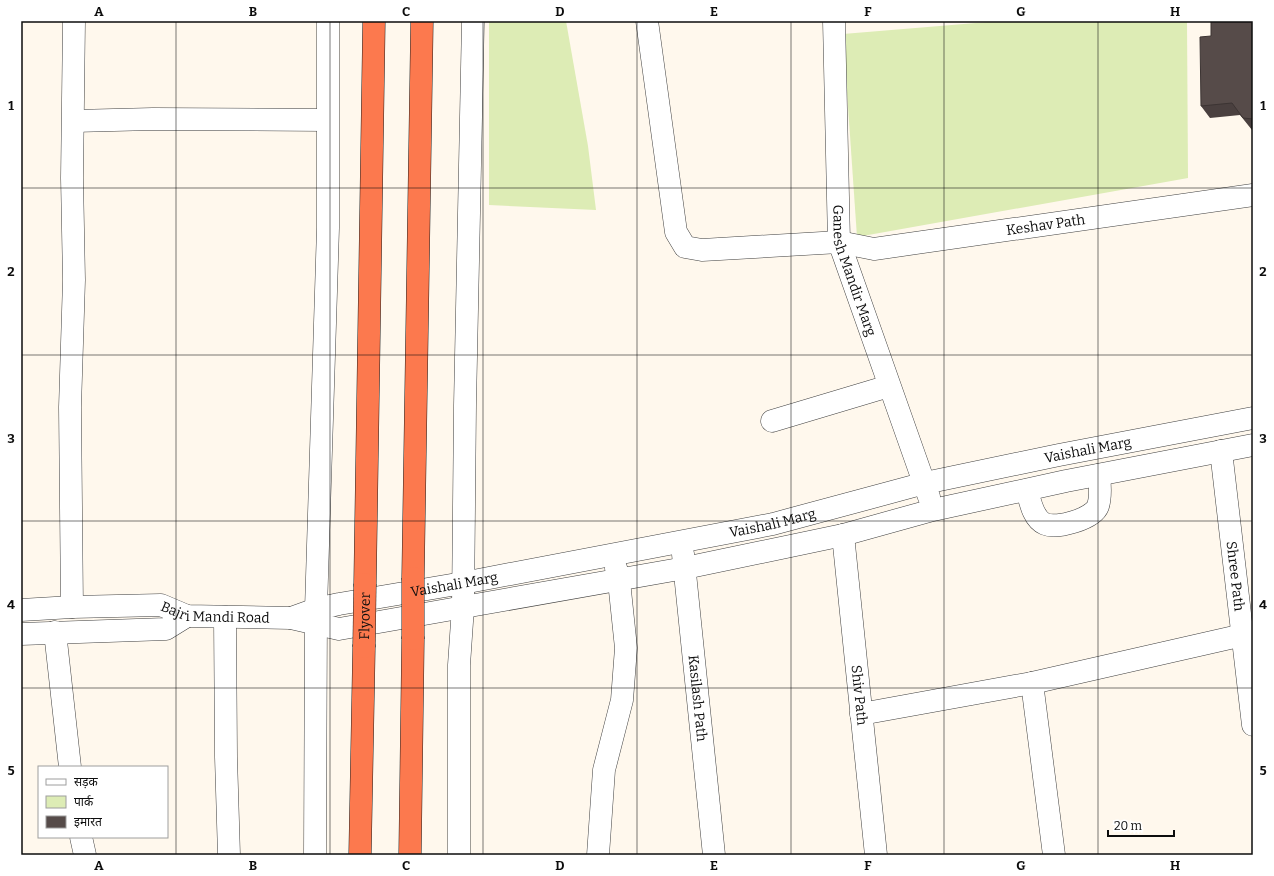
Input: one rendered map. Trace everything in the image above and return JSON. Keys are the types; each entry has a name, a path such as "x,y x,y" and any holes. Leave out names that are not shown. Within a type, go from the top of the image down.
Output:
{"highway":[{"name":"Flyover","path":"360,855 374,21"},
{"path":"410,855 422,21"}],"street":[{"path":"72,607 70,407 74,280 72,178 74,121 74,21"},
{"path":"314,855 316,617 328,228 328,21"},
{"path":"459,855 459,665 463,607 473,21"},
{"name":"Keshav Path","path":"647,21 676,232 686,247 702,250 839,242 874,249 1253,195"},
{"name":"Ganesh Mandir Marg","path":"834,21 839,242 889,386 925,483 933,510"},
{"path":"74,121 154,119 328,120"},
{"path":"772,421 889,386"},
{"name":"Vaishali Marg","path":"291,618 316,617 463,583 773,524 925,483 1060,455 1253,418"},
{"name":"Vaishali Marg","path":"316,617 339,629 619,581 843,534 933,510 1066,481 1253,445"},
{"name":"Shree Path","path":"1221,451 1253,725"},
{"path":"1060,455 1066,481"},
{"path":"1027,490 1031,505 1037,518 1046,524 1058,526 1090,516 1098,506 1100,475"},
{"name":"Shiv Path","path":"843,534 876,855"},
{"name":"Kasilash Path","path":"681,541 714,855"},
{"path":"598,855 604,770 622,700 626,648 619,581 613,554"},
{"name":"Bajri Mandi Road","path":"21,610 161,605 187,616 291,618"},
{"path":"21,634 166,629 187,616"},
{"path":"225,617 226,757 229,855"},
{"path":"55,632 70,766"},
{"path":"861,714 1032,683 1243,635"},
{"path":"1032,683 1054,855"},
{"path":"81,838 85,855"}],"green space":[{"path":"489,21 566,21 588,146 596,210 489,205"},
{"path":"1000,21 1187,21 1188,178 857,237 843,34"}],"building":[{"path":"1211,21 1253,21 1253,119 1243,118 1232,103 1201,106 1200,37 1211,36"}]}
